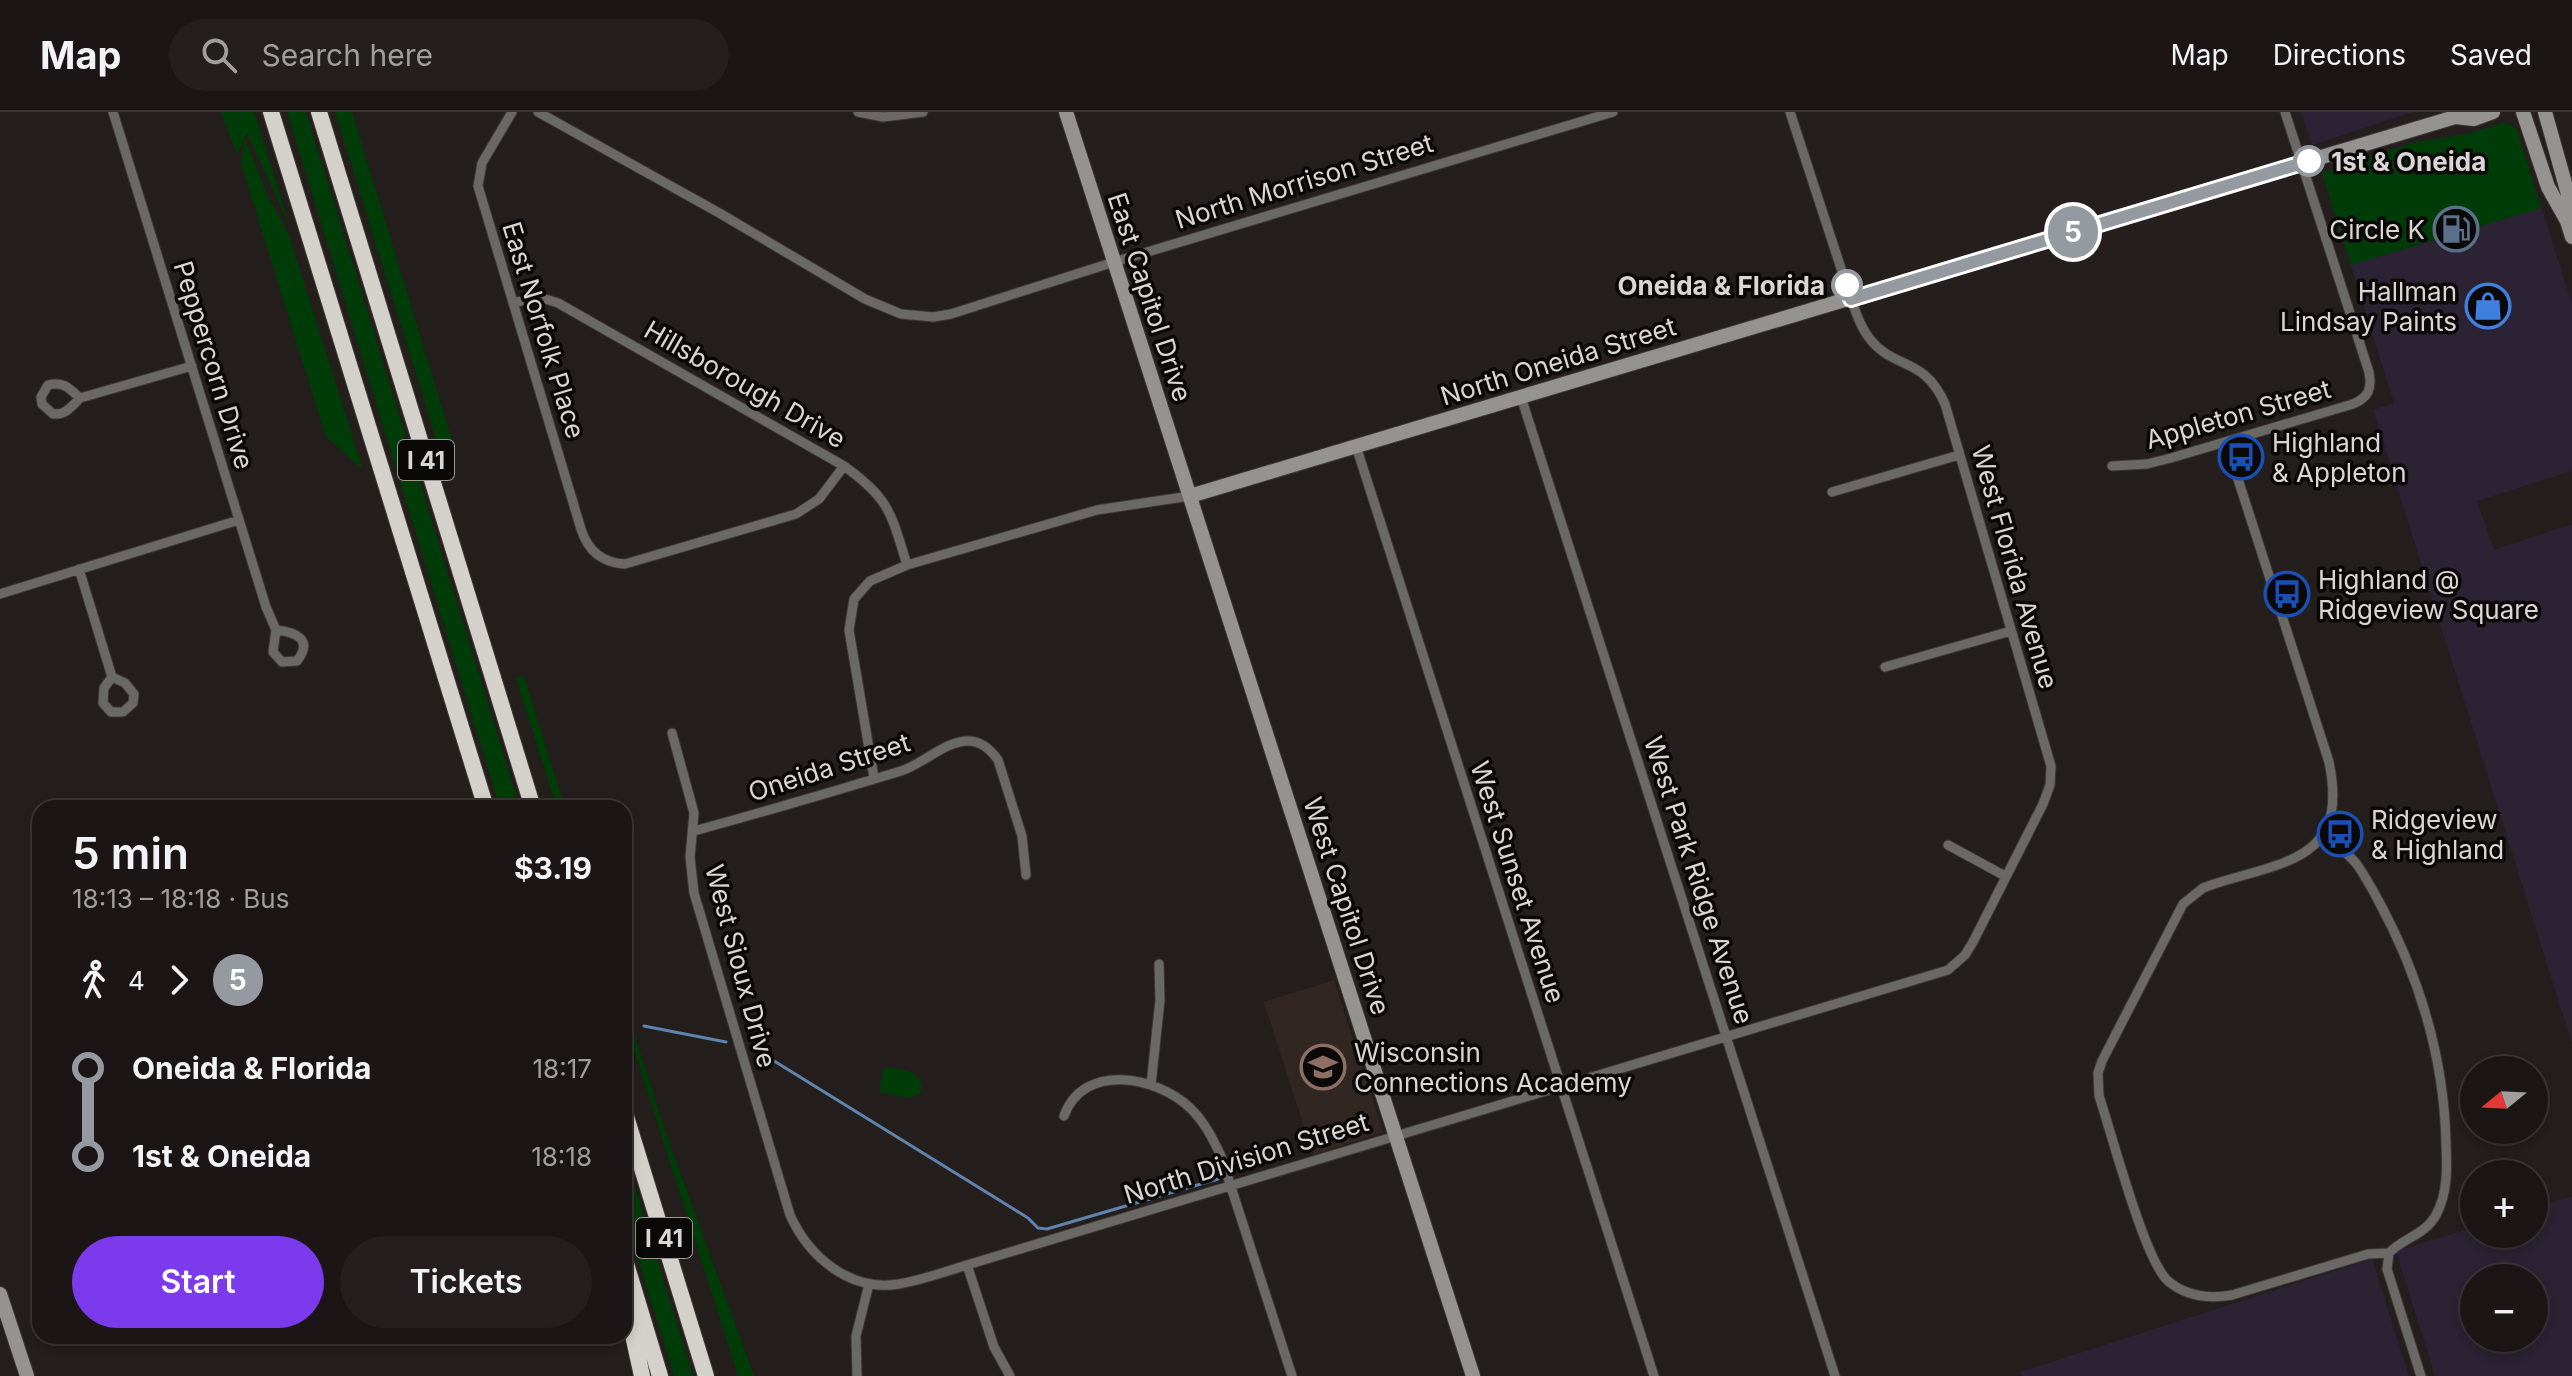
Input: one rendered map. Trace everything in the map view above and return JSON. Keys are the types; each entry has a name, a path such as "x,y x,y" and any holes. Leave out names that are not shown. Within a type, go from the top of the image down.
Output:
{"highway":[{"name":"I 41","path":"271,112 484,800"},
{"name":"I 41","path":"319,112 531,800"},
{"name":"I 41","path":"632,1136 706,1376"},
{"name":"I 41","path":"632,1283 660,1376"},
{"path":"632,1330 642,1376"},
{"path":"698,1350 717,1376"}],"street":[{"name":"Peppercorn Drive","path":"113,112 266,607 276,630"},
{"name":"East Norfolk Place","path":"512,112 482,163 478,186 585,541 591,551 602,559 625,564 796,514 819,499 844,466"},
{"name":"North Morrison Street","path":"538,112 865,299 901,314 933,317 1613,112"},
{"path":"858,112 883,117 923,112"},
{"name":"East Capitol Drive","path":"1066,112 1190,496"},
{"name":"West Florida Avenue","path":"1726,1038 1948,970 1965,955 1973,942 2048,792 2051,777 2051,766 1945,404 1931,379 1876,345 1864,329 1851,299 1790,112"},
{"path":"2285,112 2301,163"},
{"name":"North Oneida Street","path":"874,778 849,630 850,613 854,599 870,581 907,565 1097,510 1190,496 2458,115 2474,119 2493,112"},
{"path":"2523,112 2548,187 2567,221 2572,237"},
{"path":"2545,112 2568,194 2567,221"},
{"name":"Appleton Street","path":"2112,466 2159,462 2353,404 2364,399 2370,391 2369,372 2301,163"},
{"name":"Hillsborough Drive","path":"513,303 539,297 558,303 844,466 867,482 881,497 895,526 907,565"},
{"path":"80,398 192,366"},
{"name":"West Park Ridge Avenue","path":"1521,397 1835,1376"},
{"path":"2226,442 2329,762 2333,785 2328,829 2332,839 2359,867 2400,946 2421,998 2439,1067 2446,1136 2444,1193 2440,1208 2429,1225 2389,1253 2368,1254 2232,1295 2215,1298 2186,1292 2166,1278 2149,1251 2098,1086 2102,1061 2183,904 2203,888 2298,857 2328,829"},
{"name":"West Sunset Avenue","path":"1356,446 1654,1376"},
{"path":"1832,492 1959,455"},
{"name":"West Capitol Drive","path":"1190,496 1473,1376"},
{"path":"0,594 239,520"},
{"path":"79,569 112,677"},
{"path":"1885,667 2011,631"},
{"name":"West Sioux Drive","path":"672,733 692,798 694,831 690,857 694,893 790,1215 799,1236 813,1253 829,1266 869,1284"},
{"name":"Oneida Street","path":"694,831 920,763 965,741 976,742 990,749 998,760 1022,836 1026,875"},
{"path":"1948,845 2005,876"},
{"path":"1151,1085 1160,1000 1159,964"},
{"name":"North Division Street","path":"869,1284 898,1284 967,1265 1726,1038"},
{"path":"1064,1116 1077,1092 1089,1085 1117,1080 1151,1085 1173,1095 1191,1109 1212,1138 1232,1186 1292,1376"},
{"path":"2389,1253 2387,1269 2421,1376"},
{"path":"967,1265 994,1347 1010,1376"},
{"path":"857,1376 856,1336 869,1284"},
{"path":"0,1294 27,1376"}],"shaded area":[{"path":"2301,112 2413,112 2312,145"},
{"path":"2503,123 2516,127 2572,304 2572,471 2477,501 2494,550 2572,524 2572,1044 2373,410 2394,403 2322,173 2412,143 2467,134"},
{"name":"Wisconsin Connections Academy","path":"1334,980 1383,1132 1313,1155 1264,1002"},
{"path":"2572,1196 2572,1376 2435,1376 2396,1251 2460,1231 2460,1248 2548,1248 2548,1204"},
{"path":"2372,1259 2409,1376 2021,1376 2020,1372"}],"green space":[{"path":"221,112 254,112 290,226 247,133 237,155"},
{"path":"287,112 306,112 518,800 498,800"},
{"path":"335,112 352,112 452,440 450,454 438,445"},
{"path":"2503,123 2516,127 2541,208 2351,265 2322,173 2412,143 2467,134"},
{"path":"245,139 267,194 289,235 363,470 326,437 241,164"},
{"path":"524,676 563,800 554,800 516,679"},
{"path":"632,1025 663,1125 754,1376 738,1376 632,1043"},
{"path":"884,1067 916,1076 920,1080 920,1094 909,1098 879,1092"},
{"path":"632,1177 693,1376 674,1376 632,1240"}],"waterway":[{"path":"644,1026 726,1042"},
{"path":"753,1048 1028,1218 1038,1228 1047,1229 1218,1179"}],"bus line":[{"name":"5","path":"1847,285 1851,299 2309,161"}],"place":[{"name":"1st & Oneida","path":"2309,161"},
{"name":"Circle K","path":"2456,229"},
{"name":"Oneida & Florida","path":"1847,285"},
{"name":"Hallman Lindsay Paints","path":"2488,306"},
{"name":"Highland & Appleton","path":"2241,457"},
{"name":"Highland @ Ridgeview Square","path":"2287,594"},
{"name":"Ridgeview & Highland","path":"2340,834"},
{"name":"Wisconsin Connections Academy","path":"1323,1067"}]}
